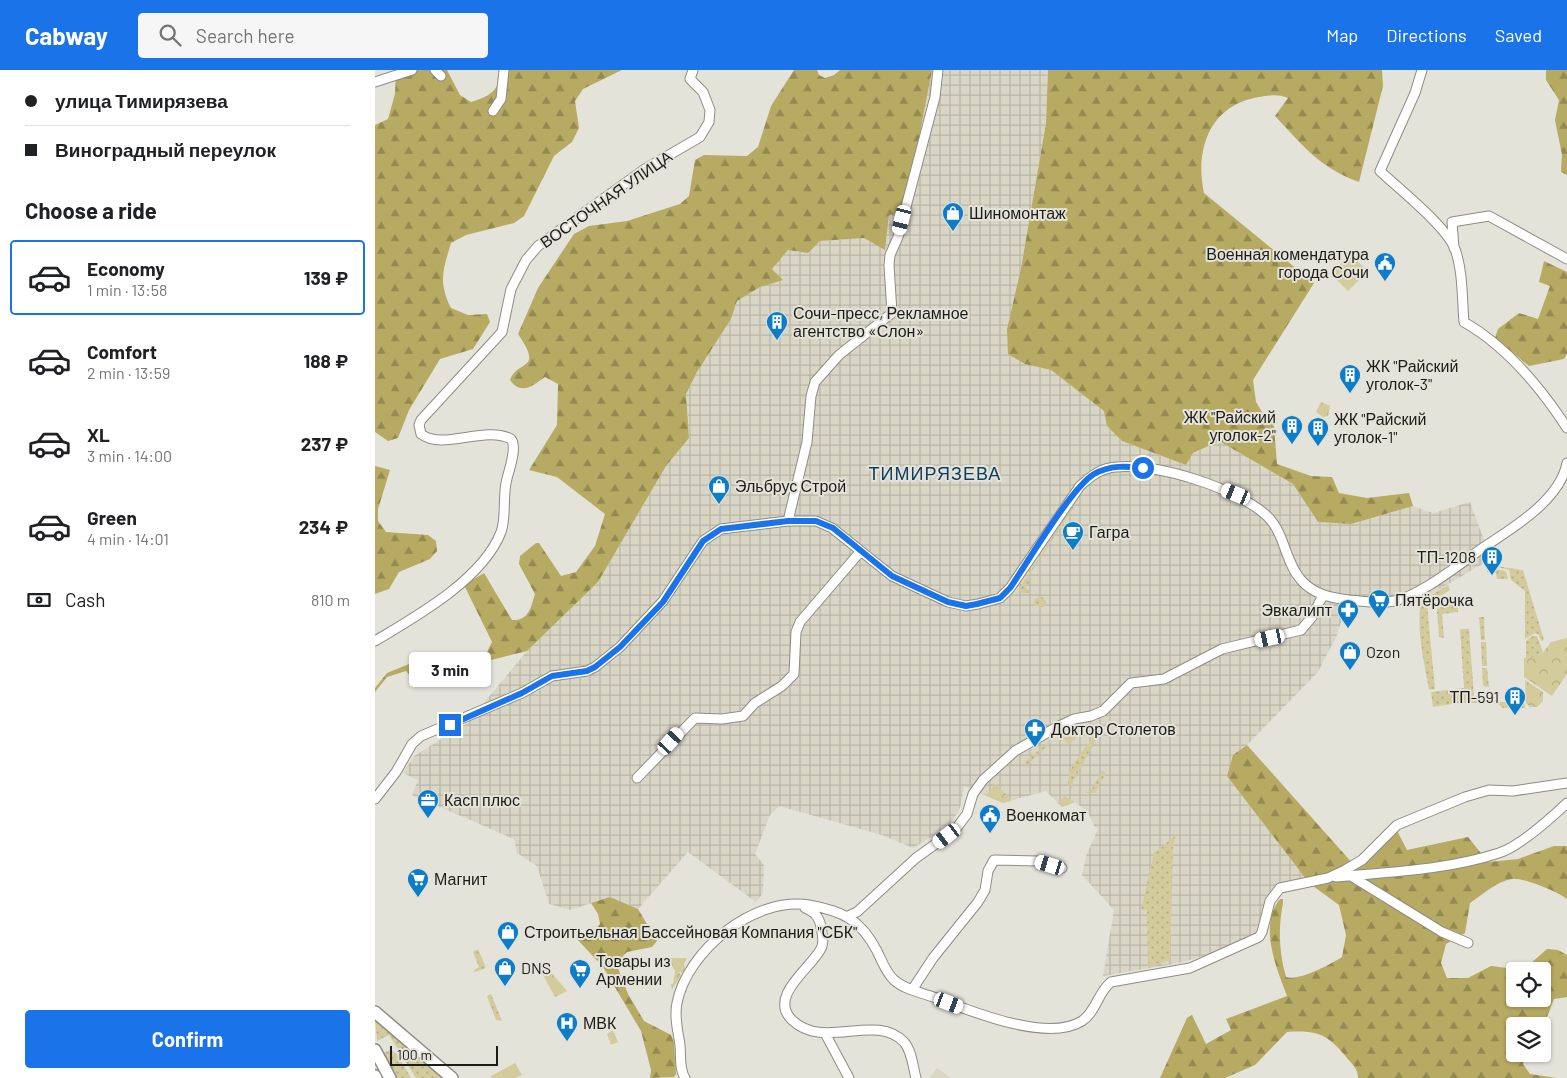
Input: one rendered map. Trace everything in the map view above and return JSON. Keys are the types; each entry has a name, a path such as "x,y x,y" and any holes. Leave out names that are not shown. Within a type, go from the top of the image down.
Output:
{"main road":[{"path":"375,1012 452,1078"},
{"path":"375,1050 390,1078"}],"street":[{"path":"375,82 412,70"},
{"path":"493,111 501,99 504,70"},
{"name":"ВОСТОЧНАЯ УЛИЦА","path":"375,641 412,619 470,575 494,548 503,526 504,491 514,446 511,439 491,434 448,439 430,438 421,434 419,426 421,420 502,332 511,289 526,260 538,246 645,170 700,137 709,122 710,110 703,92 690,79 693,70"},
{"path":"788,521 807,442 811,396 815,382 839,356 892,313 890,255 898,237 935,97 938,70"},
{"path":"1423,70 1415,94 1380,172 1417,205 1455,248"},
{"path":"1567,259 1489,216 1452,222 1464,322 1481,332 1523,371 1567,428"},
{"path":"375,799 396,772 412,744 421,736 522,693 552,676 587,671 595,667 620,647 663,602 703,541 714,532 732,527 788,521 816,521 825,524 892,576 948,602 966,606 1000,598 1010,588 1081,486 1093,474 1104,469 1129,466 1170,473 1221,488 1258,508 1275,527 1295,572 1312,590 1339,599 1382,602 1412,595 1492,542 1544,502 1556,489 1565,474 1567,463"},
{"path":"637,778 695,718 722,719 743,716 755,703 794,674 796,632 801,622 860,552"},
{"path":"847,916 857,912 915,858 955,830 967,814 973,794 983,780 1015,751 1065,723 1103,711 1131,683 1164,679 1222,649 1301,630 1312,617 1323,594"},
{"path":"1328,878 1362,860 1397,825 1479,792 1513,791 1567,783"},
{"path":"685,1078 675,1016 677,1002 689,974 704,951 722,934 756,913 771,907 792,904 808,905 847,916 868,934 886,969 895,980 912,990 1015,1025 1036,1028 1074,1024 1083,1020 1090,1012 1103,989 1111,982 1179,971 1233,950 1259,937 1270,901 1280,888 1328,878 1415,870 1501,852 1549,820 1567,803"},
{"path":"912,990 933,958 978,902 985,890 988,871 994,860 1037,861 1062,868"},
{"path":"1350,876 1442,932 1468,943"},
{"path":"792,904 816,914 823,938 822,946 816,957 791,986 786,1009 792,1020 826,1035 855,1030 889,1032 904,1042 911,1056 916,1078"},
{"path":"826,1035 849,1078"}],"shaded area":[{"path":"932,70 1048,70 1046,123 1021,268 1007,329 1025,364 1051,370 1105,411 1107,426 1122,441 1186,465 1193,453 1219,441 1293,484 1318,522 1351,524 1413,506 1433,513 1470,502 1491,559 1416,603 1388,607 1346,606 1337,635 1318,672 1247,745 1233,755 1227,776 1309,883 1280,895 1256,930 1256,936 1220,951 1179,963 1103,976 1114,910 1082,875 1086,856 1098,829 1094,826 1088,812 1075,802 1062,807 1046,791 1003,803 964,786 960,808 953,820 944,829 913,848 882,835 779,806 770,815 755,854 764,865 763,893 756,902 688,852 638,909 610,897 570,910 549,904 537,866 517,853 514,839 412,795 418,780 403,773 414,756 467,723 527,651 598,582 666,466 689,438 686,394 697,372 731,319 737,301 760,287 782,280 772,269 788,250 808,253 820,241 864,238 885,249 889,215 900,214 919,138"},
{"path":"937,1068 951,1078 930,1078"}],"green space":[{"path":"396,70 447,70 460,95 471,102 484,97 496,88 503,70 622,70 583,89 575,101 579,128 572,142 554,156 524,216 514,223 466,235 451,243 443,283 451,308 468,315 487,314 490,322 473,349 440,359 409,410 398,438 388,441 375,432 375,125 388,119 395,94"},
{"path":"794,70 817,70 819,75 825,78 834,75 840,70 932,70 919,138 900,214 889,215 885,250 864,238 820,241 808,253 788,250 772,269 783,280 760,287 737,301 731,319 697,372 686,394 689,438 666,466 598,582 527,651 420,678 411,676 406,671 387,677 375,692 375,688 387,673 409,664 472,662 487,652 492,642 464,585 484,573 512,620 518,620 526,616 535,594 519,564 520,556 536,543 539,543 561,576 576,572 595,546 605,514 557,477 529,470 557,425 558,384 545,377 532,386 523,388 514,385 510,380 518,369 529,360 529,354 518,334 538,288 574,234 589,226 627,221 680,204 689,196 695,160 704,155 747,156 758,147 771,106"},
{"path":"1048,70 1382,70 1383,86 1359,182 1322,163 1295,137 1275,116 1288,98 1275,95 1254,98 1238,103 1226,111 1216,122 1208,134 1204,148 1202,178 1204,193 1314,283 1253,380 1256,402 1265,417 1271,418 1274,427 1277,464 1311,476 1332,477 1339,493 1367,498 1409,493 1413,506 1351,524 1318,522 1293,484 1219,441 1193,453 1186,465 1122,441 1107,426 1104,411 1051,370 1025,364 1008,354 1007,329 1021,268 1046,123"},
{"path":"1546,70 1567,70 1567,175 1561,172 1562,155 1555,120 1559,100 1546,80"},
{"path":"1350,254 1368,271 1348,291 1331,274"},
{"path":"1544,261 1567,272 1567,354 1564,359 1529,366 1495,338 1498,329 1519,313 1538,319 1550,286 1539,282"},
{"path":"1321,402 1330,406 1328,416 1323,417 1316,412"},
{"path":"375,466 390,470 378,509 378,521 386,532 428,535 436,541 437,551 430,559 399,572 389,589 375,594"},
{"path":"1072,507 1074,507 1028,577 1029,584 1026,585 1026,588 1030,592 1023,594 1019,589"},
{"path":"1490,565 1523,570 1544,640 1541,641 1539,635 1535,633 1525,639 1525,591 1511,580 1509,570"},
{"path":"1488,568 1506,571 1508,579 1497,579 1496,573 1487,572"},
{"path":"1448,585 1450,590 1427,604 1435,689 1429,690 1419,623 1421,601"},
{"path":"1458,595 1458,612 1442,614 1444,638 1439,637 1437,609"},
{"path":"1041,596 1046,601 1046,605 1043,607 1033,605 1035,599"},
{"path":"1479,617 1484,617 1485,640 1481,640"},
{"path":"1460,629 1469,629 1474,696 1490,697 1493,702 1509,702 1509,696 1524,696 1525,708 1503,708 1497,703 1458,703 1433,707 1431,692 1464,688"},
{"path":"1532,636 1537,636 1543,652 1537,657 1526,658 1526,641"},
{"path":"1567,638 1567,674 1552,696 1524,677 1524,658 1538,656 1543,653 1551,642"},
{"path":"1481,642 1486,642 1487,666 1482,666"},
{"path":"1482,668 1487,668 1489,687 1483,686"},
{"path":"1525,680 1543,692 1543,701 1537,707 1530,707 1526,703"},
{"path":"1073,727 1080,734 1069,745 1062,737"},
{"path":"1094,736 1097,738 1073,782 1072,788 1068,784 1071,770 1077,758"},
{"path":"1052,742 1027,765 1024,762 1048,743"},
{"path":"1247,745 1354,865 1394,825 1407,850 1468,837 1488,862 1518,859 1554,846 1567,846 1567,899 1549,889 1524,880 1512,879 1501,882 1470,903 1465,933 1446,944 1441,963 1447,978 1468,978 1491,966 1506,968 1506,1007 1551,1007 1547,1017 1506,1017 1506,1062 1523,1062 1530,1074 1557,1078 1358,1078 1353,1065 1328,1039 1314,1033 1287,1032 1255,1065 1225,1078 1160,1078 1187,1018 1192,1015 1206,1044 1231,1030 1226,1019 1287,996 1271,948 1270,922 1280,899 1283,899 1280,931 1286,977 1292,978 1306,975 1342,957 1346,935 1339,905 1309,883 1227,776 1233,755"},
{"path":"1102,771 1106,773 1095,793 1086,793 1090,792"},
{"path":"995,784 1011,801 1003,803 986,796"},
{"path":"1065,796 1075,802 1062,807 1057,803"},
{"path":"1177,834 1173,846 1170,960 1148,968 1147,910 1141,910 1154,853"},
{"path":"610,897 638,909 657,941 652,947 627,952 616,963 628,994 644,1021 671,1035 674,1042 676,1074 674,1077 650,1078 651,1070 641,1031 603,967 576,938 576,933 595,930 600,924 598,914 591,903"},
{"path":"478,949 486,968 475,972 474,970 479,967 473,952"},
{"path":"1547,949 1558,950 1567,955 1567,997 1554,999 1551,1007 1551,962 1532,962"},
{"path":"671,958 687,958 684,964 685,969 683,973 679,972 681,976 672,989 671,984 673,984 675,971"},
{"path":"543,963 567,991 555,997 538,966"},
{"path":"491,994 502,1021 496,1020 487,996"},
{"path":"375,1020 420,1054 445,1078 416,1078 389,1035 377,1041"},
{"path":"613,1030 618,1042 611,1045 607,1034"},
{"path":"391,1050 397,1054 411,1078 386,1078 379,1054"},
{"path":"515,1063 522,1075 515,1078 492,1078 491,1076"}],"place":[{"name":"Шиномонтаж","path":"953,232"},
{"name":"Военная комендатура города Сочи","path":"1385,282"},
{"name":"Сочи-пресс, Рекламное агентство «Слон»","path":"777,341"},
{"name":"ЖК \"Райский уголок-3\"","path":"1350,394"},
{"name":"ЖК \"Райский уголок-2\"","path":"1292,445"},
{"name":"ЖК \"Райский уголок-1\"","path":"1318,447"},
{"name":"Эльбрус Строй","path":"719,505"},
{"name":"Гагра","path":"1073,551"},
{"name":"ТП-1208","path":"1492,576"},
{"name":"Пятёрочка","path":"1379,619"},
{"name":"Эвкалипт","path":"1348,629"},
{"name":"Ozon","path":"1350,671"},
{"name":"ТП-591","path":"1515,716"},
{"name":"Доктор Столетов","path":"1035,748"},
{"name":"Касп плюс","path":"428,819"},
{"name":"Военкомат","path":"990,834"},
{"name":"Магнит","path":"418,898"},
{"name":"Строитьельная Бассейновая Компания \"СБК\"","path":"508,951"},
{"name":"DNS","path":"505,987"},
{"name":"Товары из Армении","path":"580,989"},
{"name":"МВК","path":"567,1042"}],"district":[{"name":"ТИМИРЯЗЕВА","path":"935,474"}],"route":[{"path":"450,725 522,693 552,676 587,671 595,667 620,647 663,602 703,541 721,529 788,521 816,521 833,528 860,552 892,576 948,602 966,606 1000,598 1010,588 1073,496 1093,474 1117,466 1143,468"}]}
